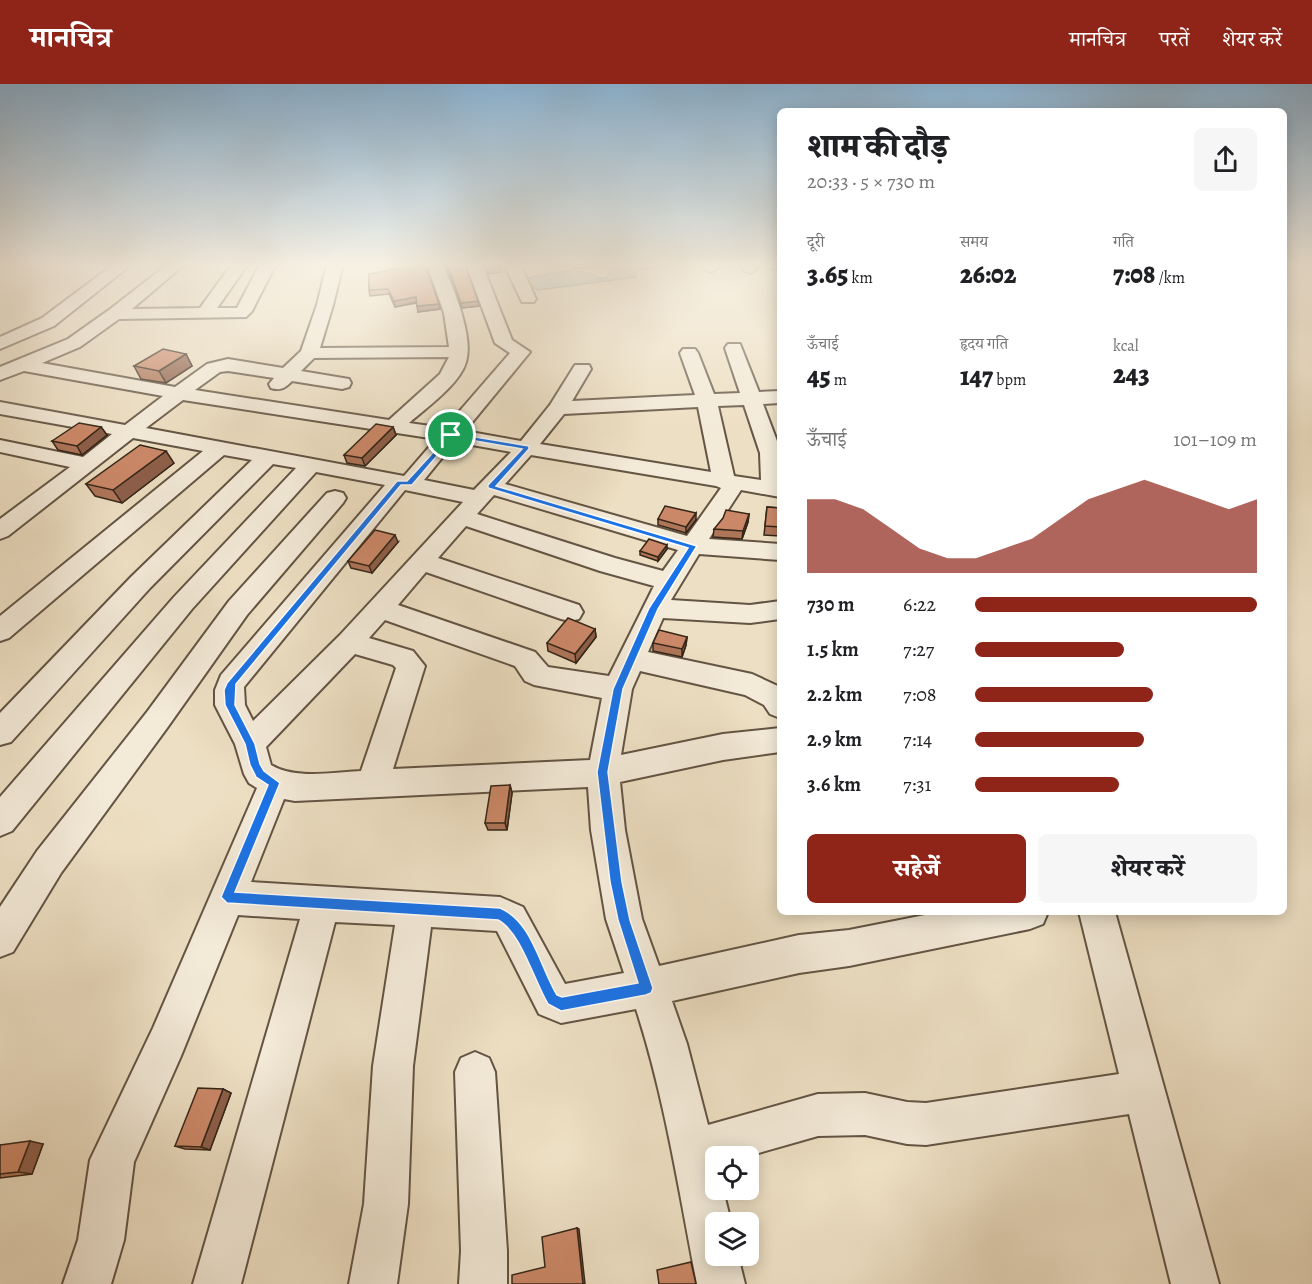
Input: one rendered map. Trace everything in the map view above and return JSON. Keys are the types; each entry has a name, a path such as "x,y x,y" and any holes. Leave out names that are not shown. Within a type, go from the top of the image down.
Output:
{"street":[{"path":"0,344 51,320"},
{"path":"0,374 74,343 107,320"},
{"path":"251,406 288,375 309,353 320,320"},
{"path":"392,427 457,364 458,352 451,320"},
{"path":"495,320 504,343 521,352 451,435 404,483 231,683 230,705 250,744 255,765 260,774 275,783 296,787 564,776 603,772 712,749 777,740"},
{"path":"22,365 251,406 527,447 729,483 776,489 776,454 734,348"},
{"path":"309,353 458,352"},
{"path":"689,353 707,401 729,483 693,546 669,581 631,659 618,689 603,772 608,830 620,901 646,988 667,1044 693,1151 721,1284"},
{"path":"0,531 179,393 219,365 342,383"},
{"path":"250,744 350,642 420,561 527,447 558,408 582,369"},
{"path":"558,408 777,397"},
{"path":"0,408 131,430 404,483 485,492 693,546 777,552"},
{"path":"0,464 10,448 88,464"},
{"path":"0,631 220,448"},
{"path":"0,733 141,582 268,457"},
{"path":"0,821 183,603 311,465"},
{"path":"0,939 74,826 157,720 238,608 334,498"},
{"path":"461,517 609,565 669,581"},
{"path":"420,561 570,612"},
{"path":"380,608 525,659 538,675 618,689"},
{"path":"654,608 750,614 777,610"},
{"path":"350,642 403,658 411,666 373,783"},
{"path":"631,659 752,685 774,697 777,702"},
{"path":"87,1284 101,1240 112,1160 167,1042 275,783"},
{"path":"227,897 500,914 510,920 519,932 553,1000 561,1004 646,988 799,954 849,948 1014,915"},
{"path":"217,1284 322,904"},
{"path":"373,1284 386,1204 393,1066 416,908"},
{"path":"1098,915 1195,1284"},
{"path":"475,1072 483,1284"},
{"path":"693,1151 818,1115 865,1114 907,1123 926,1124 1143,1091"}],"building":[{"path":"163,349 186,354 159,371 134,366"},
{"path":"79,423 101,427 77,446 52,441"},
{"path":"376,424 393,427 362,458 344,455"},
{"path":"140,445 166,451 113,490 86,484"},
{"path":"665,506 696,513 686,527 658,519"},
{"path":"767,507 777,508 777,527 765,526"},
{"path":"726,510 749,514 743,531 714,529"},
{"path":"375,530 395,535 369,566 348,561"},
{"path":"649,539 667,545 658,557 640,551"},
{"path":"568,618 595,629 575,654 547,643"},
{"path":"659,630 687,637 682,649 653,643"},
{"path":"510,785 505,823 485,823 491,786"},
{"path":"198,1088 223,1089 201,1147 175,1146"},
{"path":"30,1141 18,1172 0,1174 0,1145"},
{"path":"577,1228 583,1284 512,1284 512,1275 545,1267 542,1237"},
{"path":"691,1262 696,1284 659,1284 657,1270"}],"route":[{"path":"451,435 527,447 491,486 693,546 654,608 618,689 603,772 608,830 616,882 624,920 646,988 569,1004 561,1004 553,1000 519,932 510,920 500,914 227,897 275,783 260,774 255,765 250,744 230,705 231,683 399,482 409,484 451,435"}]}
